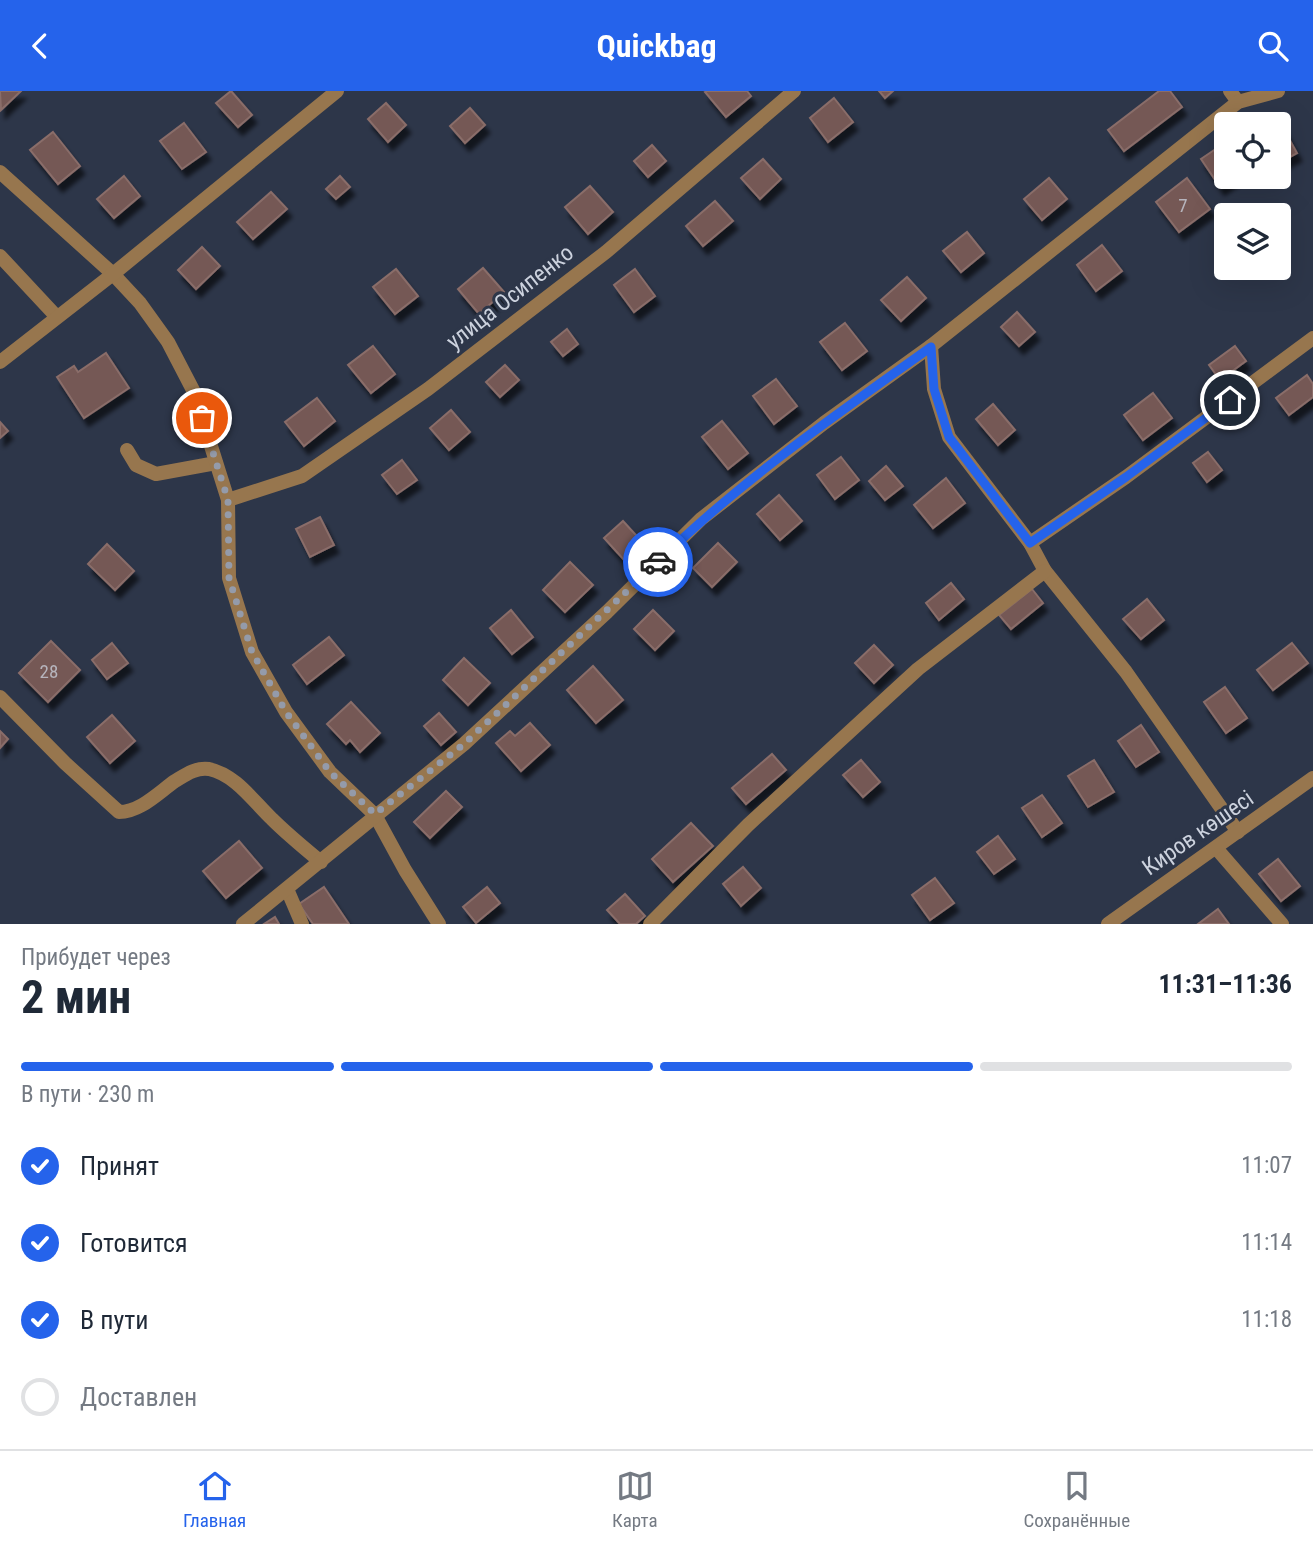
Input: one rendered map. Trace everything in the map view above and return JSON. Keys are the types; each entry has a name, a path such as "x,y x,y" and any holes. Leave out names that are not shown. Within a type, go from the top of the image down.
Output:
{"street":[{"path":"0,362 113,274 337,91"},
{"name":"улица Осипенко","path":"228,500 302,476 428,389 606,252 794,91"},
{"path":"243,924 464,744 607,612 701,519 824,423 931,347 1234,97 1278,91"},
{"path":"0,172 113,274 140,303 169,342 194,393 228,500 229,578 252,652 286,712 330,772 375,814 405,870 439,924"},
{"path":"0,256 56,316"},
{"path":"1030,543 1126,477 1313,338"},
{"path":"931,347 934,389 949,437 1030,543 1045,571 1126,672 1238,832"},
{"path":"127,450 136,465 156,474 216,463"},
{"path":"650,924 748,825 918,669 1045,571"},
{"path":"0,698 119,812 128,812 192,771 207,769 224,775 243,789 321,862"},
{"name":"Киров көшесі","path":"1108,924 1313,778"},
{"path":"1216,848 1282,924"},
{"path":"287,889 302,924"}],"building":[{"path":"0,91 21,91 1,110"},
{"path":"231,91 252,115 238,127 216,103"},
{"path":"747,91 751,96 726,117 705,92"},
{"path":"879,91 893,91 885,98"},
{"path":"1159,91 1170,91 1182,107 1124,151 1108,130"},
{"path":"834,98 853,122 828,142 810,118"},
{"path":"386,103 406,125 388,142 368,119"},
{"path":"470,108 485,125 465,143 450,126"},
{"path":"184,123 206,152 182,169 160,141"},
{"path":"53,132 80,166 58,184 30,150"},
{"path":"1291,142 1297,153 1291,156"},
{"path":"652,145 666,161 648,177 634,161"},
{"path":"1214,150 1214,178 1201,159"},
{"path":"763,159 781,179 760,199 741,178"},
{"path":"124,176 140,196 114,218 97,199"},
{"path":"340,176 350,187 336,199 326,189"},
{"path":"1049,178 1067,199 1042,220 1024,199"},
{"path":"1187,178 1210,209 1179,232 1156,202"},
{"path":"590,186 613,212 588,234 565,207"},
{"path":"271,192 287,209 253,239 237,222"},
{"path":"715,201 733,221 703,246 686,226"},
{"path":"967,232 984,253 961,272 943,251"},
{"path":"1102,245 1122,271 1096,291 1077,265"},
{"path":"202,247 220,266 196,289 178,270"},
{"path":"483,268 504,292 479,314 458,289"},
{"path":"396,269 418,296 395,314 373,287"},
{"path":"635,269 655,296 634,312 614,285"},
{"path":"907,277 926,298 901,321 881,300"},
{"path":"1017,312 1035,332 1019,346 1001,327"},
{"path":"845,323 867,351 842,370 820,342"},
{"path":"567,329 578,344 563,356 551,342"},
{"path":"373,346 395,374 371,393 348,365"},
{"path":"1235,346 1246,361 1220,380 1209,365"},
{"path":"106,353 129,388 84,418 57,377 74,366 78,372"},
{"path":"505,365 519,380 500,397 486,382"},
{"path":"1307,375 1313,384 1313,397 1289,415 1276,398"},
{"path":"776,379 797,406 774,424 753,396"},
{"path":"1153,393 1172,418 1143,440 1124,415"},
{"path":"317,398 335,421 304,446 285,422"},
{"path":"993,404 1015,430 998,445 976,419"},
{"path":"451,410 470,432 449,450 430,428"},
{"path":"722,421 748,453 728,469 702,437"},
{"path":"0,422 8,431 0,438"},
{"path":"1208,452 1222,470 1207,482 1193,463"},
{"path":"841,457 859,480 835,499 817,475"},
{"path":"402,460 417,480 397,494 382,475"},
{"path":"886,466 903,486 885,500 869,481"},
{"path":"946,478 965,503 933,528 914,505"},
{"path":"779,495 802,521 780,540 757,514"},
{"path":"320,517 334,545 310,557 296,529"},
{"path":"623,521 645,545 626,562 604,538"},
{"path":"718,543 737,562 712,587 693,568"},
{"path":"107,544 134,571 115,590 88,564"},
{"path":"570,562 593,585 565,612 543,590"},
{"path":"951,583 964,599 939,620 926,603"},
{"path":"1032,589 1043,603 1011,629 999,615"},
{"path":"1147,599 1164,620 1141,639 1123,619"},
{"path":"511,610 533,637 512,654 490,628"},
{"path":"653,610 674,631 655,650 634,629"},
{"path":"329,637 344,655 307,684 293,665"},
{"path":"51,641 80,670 48,702 19,673"},
{"path":"112,643 128,663 107,679 92,660"},
{"path":"1292,643 1308,663 1273,690 1257,670"},
{"path":"874,645 893,665 874,683 855,663"},
{"path":"464,658 490,683 468,705 443,680"},
{"path":"593,666 623,700 596,723 567,690"},
{"path":"1225,687 1247,718 1226,733 1204,702"},
{"path":"351,702 380,733 360,752 350,740 346,744 327,724"},
{"path":"439,713 456,732 441,745 424,726"},
{"path":"112,715 135,741 110,763 87,737"},
{"path":"530,723 550,745 521,771 496,743 510,731 515,736"},
{"path":"1141,725 1159,752 1136,767 1118,741"},
{"path":"0,731 8,739 0,748"},
{"path":"772,754 786,770 746,804 732,788"},
{"path":"861,760 880,782 863,797 843,775"},
{"path":"1094,760 1114,792 1088,807 1068,776"},
{"path":"446,791 462,807 430,838 414,822"},
{"path":"1042,795 1062,823 1042,837 1022,808"},
{"path":"691,823 713,846 673,882 652,859"},
{"path":"998,836 1015,859 994,874 977,852"},
{"path":"239,841 262,868 226,898 203,871"},
{"path":"1278,859 1300,886 1281,901 1259,874"},
{"path":"743,867 761,888 741,906 723,884"},
{"path":"935,878 954,903 930,920 912,895"},
{"path":"324,887 349,924 313,924 299,904"},
{"path":"487,887 500,903 476,923 463,907"},
{"path":"625,894 645,916 636,924 620,924 607,910"},
{"path":"1218,909 1229,924 1198,924"},
{"path":"275,917 279,924 264,924"}],"way so far":[{"path":"202,418 228,500 229,578 252,652 286,712 330,772 375,814 464,744 658,562"}],"route":[{"path":"658,562 701,519 824,423 931,347 934,389 949,437 1030,543 1126,477 1230,400"}]}
